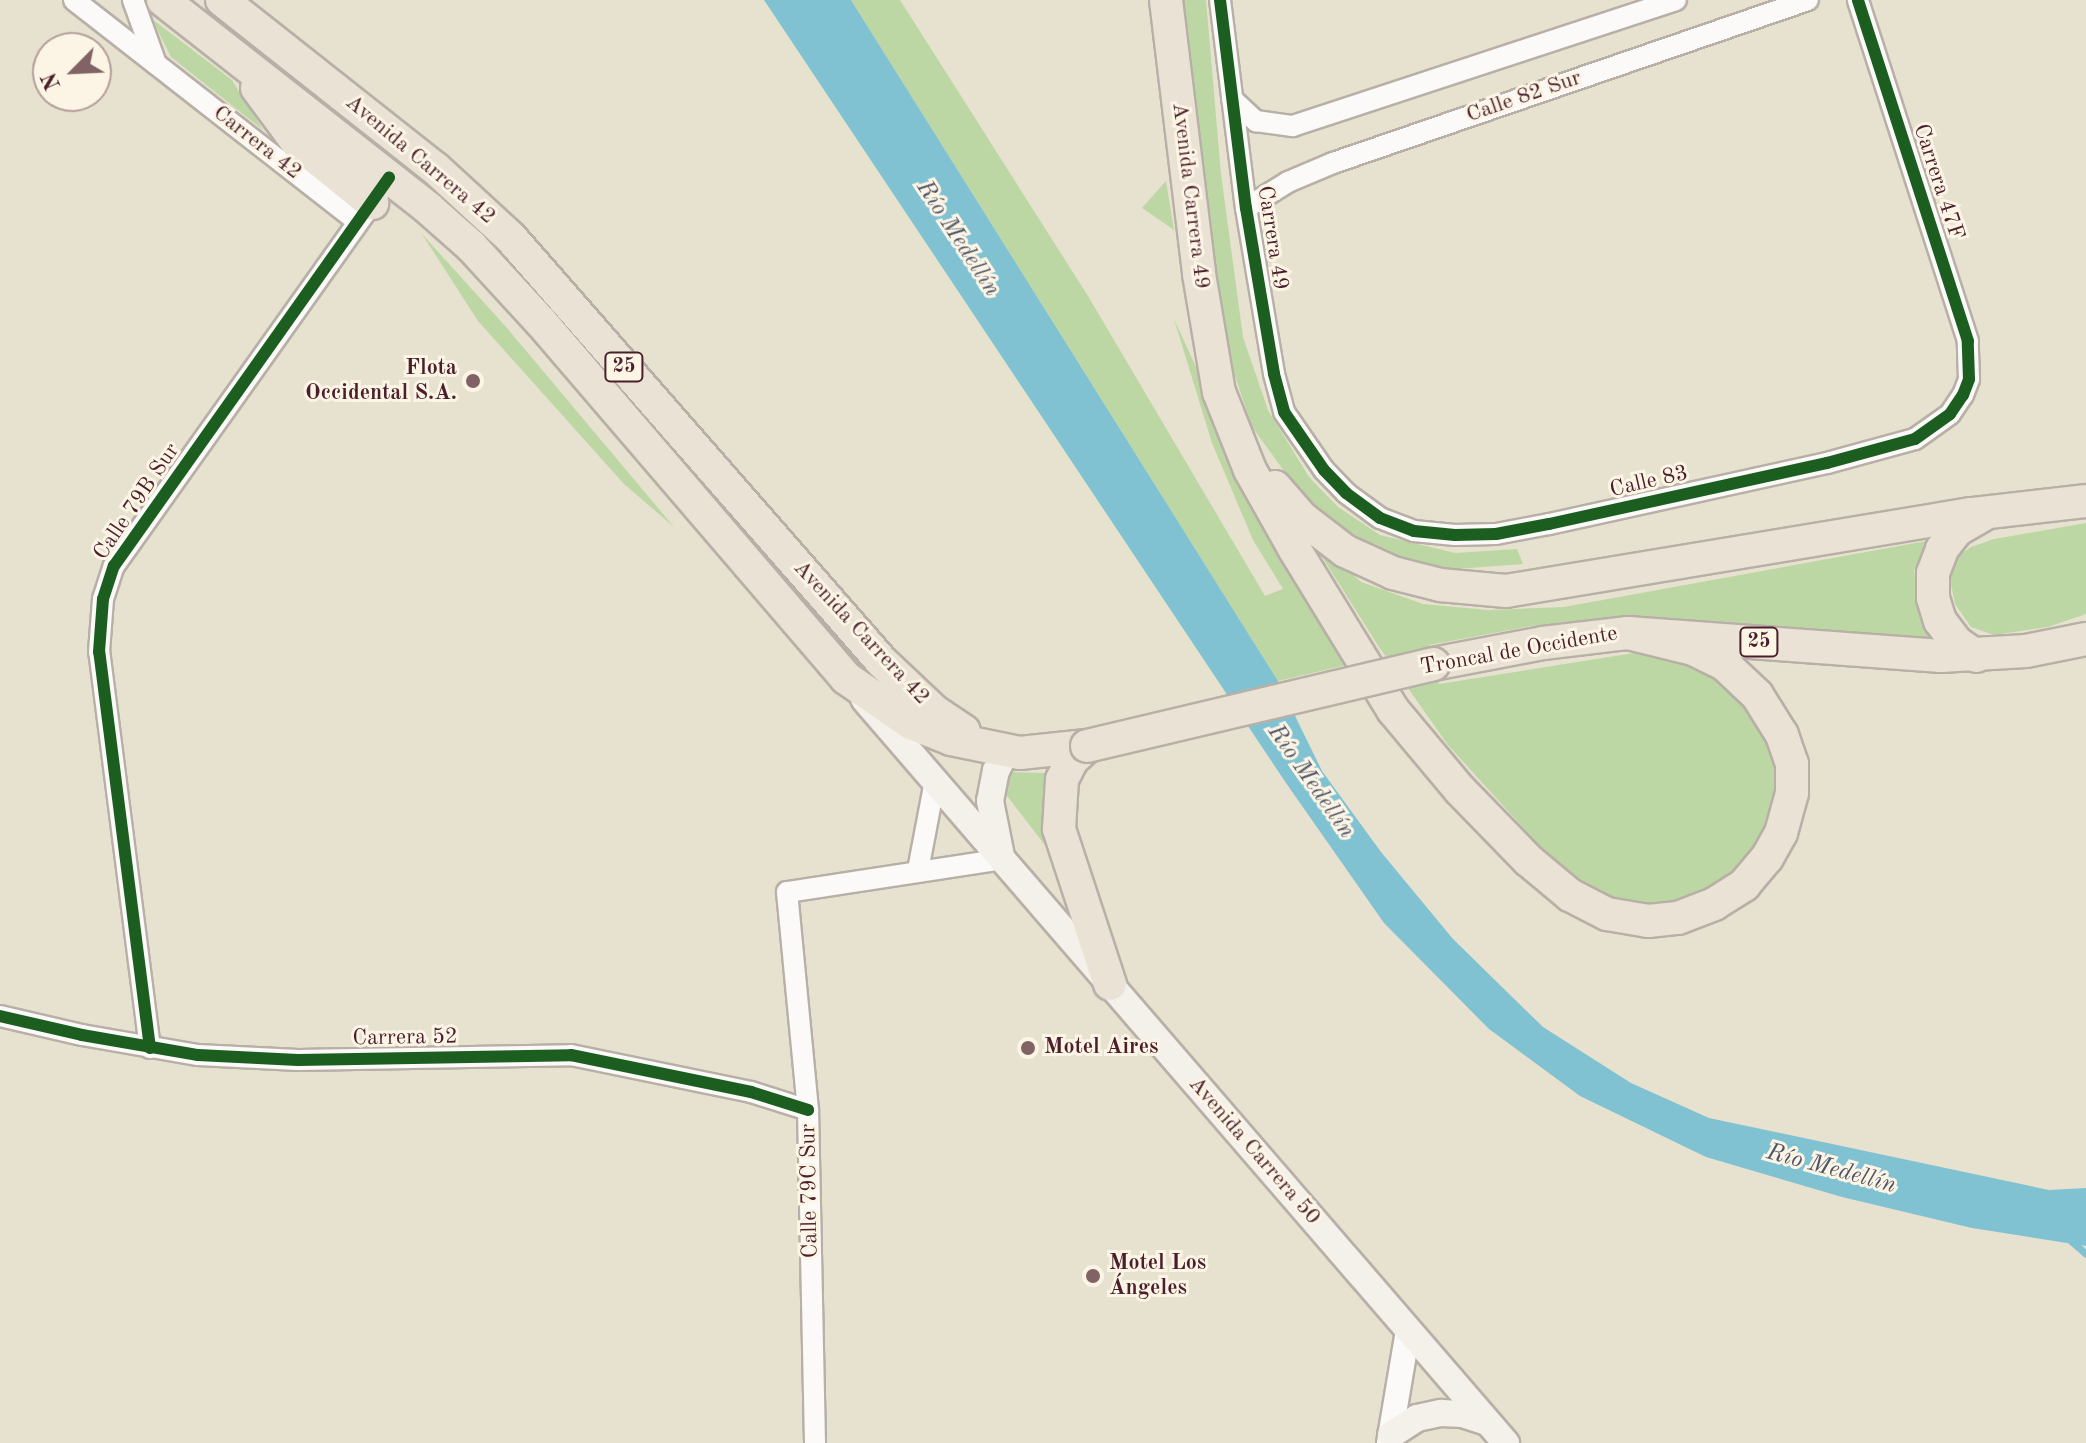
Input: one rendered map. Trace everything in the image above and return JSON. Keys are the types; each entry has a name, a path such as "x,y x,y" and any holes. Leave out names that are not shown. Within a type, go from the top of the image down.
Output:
{"highway":[{"name":"Avenida Carrera 42","path":"163,0 350,147 373,201 428,208 504,280 846,678 911,723 951,739 1006,751"},
{"name":"Avenida Carrera 42","path":"222,0 435,168 492,219 882,662 934,711 968,734 1006,751"},
{"name":"Avenida Carrera 49","path":"1166,0 1199,274 1219,392"},
{"path":"273,41 350,147"},
{"path":"231,54 297,142 373,201"},
{"path":"1219,392 1263,473 1302,518 1345,551 1393,573 1474,590 1543,587 2002,511 2086,501"},
{"path":"1219,392 1250,470 1356,654 1393,710 1460,790 1528,860 1570,895 1607,914 1648,921 1678,918 1714,904 1744,885 1767,858 1781,833 1792,793 1792,764 1782,735 1757,695 1724,664 1693,649 1628,633"},
{"path":"1976,656 1956,642 1940,621 1933,598 1933,573 1942,549 1957,530 1978,516 2002,511"},
{"name":"Troncal de Occidente","path":"1006,751 1057,752 1433,664 1543,643 1628,633 1886,654 1976,656 2026,651 2086,639"},
{"path":"1087,746 1072,760 1062,780 1059,829 1110,984"}],"main road":[{"name":"Avenida Carrera 50","path":"846,678 1506,1443"},
{"name":"Avenida Carrera 50","path":"1002,859 990,801 992,785 1006,751"},
{"path":"1390,1439 1417,1418 1441,1413 1462,1414 1486,1422"}],"street":[{"name":"Carrera 42","path":"74,0 156,65 373,201"},
{"path":"133,0 156,65"},
{"name":"Carrera 49","path":"1220,0 1246,208 1274,374 1284,412 1324,470"},
{"name":"Calle 82 Sur","path":"1232,99 1256,121 1293,126 1676,0"},
{"name":"Calle 82 Sur","path":"1246,208 1288,182 1333,163 1808,0"},
{"name":"Carrera 47F","path":"1858,0 1968,341 1969,379"},
{"name":"Calle 79B Sur","path":"150,1048 99,652 103,599 114,566 373,201"},
{"name":"Calle 83","path":"1324,470 1346,493 1380,518 1414,531 1455,535 1496,534 1827,463 1915,439 1950,414 1969,379"},
{"path":"935,781 918,870 1002,859"},
{"name":"Calle 79C Sur","path":"815,1443 808,1110 787,892 918,870"},
{"name":"Carrera 52","path":"0,1016 150,1048 198,1055 298,1060 571,1055 751,1092 808,1110"},
{"path":"1390,1439 1408,1331"}],"green space":[{"path":"851,0 900,0 1088,296 1265,596 1283,589 1253,540 1212,443 1174,319 1238,458 1351,664 1278,681"},
{"path":"1180,0 1206,0 1221,174 1243,337 1268,410 1309,477 1338,507 1380,535 1455,553 1517,549 1523,564 1456,569 1418,563 1379,550 1330,519 1298,490 1252,427 1224,343"},
{"path":"152,19 232,80 263,130 171,57"},
{"path":"1166,181 1174,230 1142,208"},
{"path":"422,234 507,328 674,527 624,484 478,321"},
{"path":"2086,523 2086,614 2048,627 1994,635 1971,627 1955,604 1950,580 1955,558 1971,547 1994,539"},
{"path":"1307,533 1361,582 1423,604 1488,610 1564,607 1932,540 1914,570 1918,595 1939,644 1818,636 1716,621 1619,619 1531,626 1429,645 1439,684 1634,653 1696,666 1736,691 1768,731 1780,774 1774,815 1764,844 1735,876 1700,895 1662,905 1605,898 1546,853 1448,745 1379,647"},
{"path":"1008,772 1045,773 1045,824 1054,857 1004,792"}],"water":[{"name":"Río Medellín","path":"764,0 851,0 1278,681 1322,771 1381,852 1453,939 1543,1027 1631,1083 1709,1118 2049,1190 2086,1188 2086,1246 1972,1228 1842,1197 1706,1157 1580,1096 1489,1029 1384,923 1286,783"}],"waterway":[{"path":"2070,1240 2086,1254"}],"cycle path":[{"path":"1220,0 1246,208 1274,374 1284,412 1324,470 1346,493 1380,518 1414,531 1455,535 1496,534 1549,524 1827,463 1915,439 1950,414 1969,379 1968,341 1858,0"},
{"path":"150,1048 99,652 103,599 114,566 389,178"},
{"path":"0,1016 82,1035 198,1055 298,1060 571,1055 751,1092 808,1110"}],"place":[{"name":"Flota Occidental S.A.","path":"473,381"},
{"name":"Motel Aires","path":"1028,1048"},
{"name":"Motel Los Ángeles","path":"1093,1276"}]}
